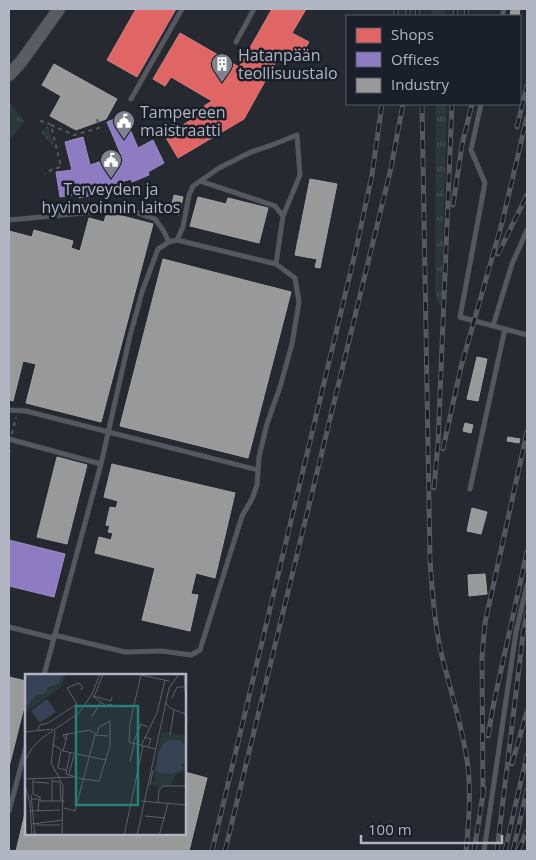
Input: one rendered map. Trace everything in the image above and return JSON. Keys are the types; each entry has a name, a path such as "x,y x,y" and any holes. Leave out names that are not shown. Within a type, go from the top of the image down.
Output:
{"main road":[{"path":"9,75 21,62 59,9"}],"lane":[{"path":"131,98 182,9"},
{"path":"236,42 254,9"},
{"path":"481,105 471,150 485,183 460,317 527,335"},
{"path":"177,240 183,227 189,195 193,186 218,168 251,152 272,146 297,135 300,175 283,216 276,264"},
{"path":"200,181 275,206 283,216"},
{"path":"9,220 84,213 111,206 155,219 169,242"},
{"path":"493,326 512,264 527,230"},
{"path":"9,627 54,637 125,652 162,651 190,655 200,650 242,516 252,499 256,485 267,424 292,344 299,302 295,278 276,264 177,240 169,242 158,249 142,292 102,464 54,637 44,674"},
{"path":"470,489 505,329"},
{"path":"9,410 26,411 258,470"},
{"path":"10,440 102,464"},
{"path":"484,851 516,632 527,585"},
{"path":"9,811 25,751"}],"path":[{"path":"40,121 74,135 99,128 97,119"},
{"path":"45,174 61,167 51,125"},
{"path":"9,454 10,440 16,417 26,411"}],"green space":[{"path":"431,9 446,9 446,15 432,15"},
{"path":"9,102 25,122 9,140"},
{"path":"436,105 447,105 441,307 436,300"},
{"path":"48,126 54,145 41,132"}],"building: Shops":[{"path":"136,9 176,9 137,77 107,60"},
{"name":"Hatanpään teollisuustalo","path":"272,9 306,9 292,33 309,42 299,59 283,49 244,119 178,158 162,131 175,123 178,128 207,110 204,106 212,101 171,77 165,86 153,79 180,33 239,67"}],"building: Offices":[{"path":"124,115 138,148 153,140 164,163 148,172 149,175 132,182 131,179 96,190 97,194 79,198 79,194 60,197 56,172 72,170 65,142 83,137 90,165 121,155 107,122"},
{"path":"9,540 65,554 54,597 9,586"}],"building: Industry":[{"path":"511,9 520,9 519,15 510,15"},
{"path":"54,64 117,99 106,119 76,130 50,116 61,96 42,85"},
{"path":"310,179 337,184 320,268 315,267 317,259 295,255"},
{"path":"174,195 183,197 179,215 170,213"},
{"path":"198,197 226,204 228,198 268,208 259,243 190,226"},
{"path":"107,212 153,224 101,422 26,403 36,364 23,361 13,401 9,400 9,231 32,237 34,230 73,241 71,248 80,251 89,218 104,222"},
{"path":"163,259 291,292 248,458 120,426"},
{"path":"477,357 487,359 478,401 467,399"},
{"path":"465,423 473,425 471,433 463,431"},
{"path":"508,437 520,439 519,443 507,441"},
{"path":"57,457 87,465 67,544 37,537"},
{"path":"112,464 235,493 215,578 196,573 191,594 198,595 190,631 142,620 155,568 95,553 99,537 111,540 113,533 108,532 110,526 106,525 110,507 116,508 118,501 104,497"},
{"path":"472,508 487,512 481,534 467,531"},
{"path":"485,574 487,594 469,596 468,575"},
{"path":"9,677 25,681 25,703 9,767"},
{"path":"186,772 207,778 189,851 16,851 25,813 25,835 186,835"}],"railway":[{"path":"396,9 396,15"},
{"path":"408,9 408,15"},
{"path":"417,9 418,15"},
{"path":"455,15 456,9"},
{"path":"466,15 467,9"},
{"path":"517,127 527,86"},
{"path":"212,851 357,245 372,175 382,105"},
{"path":"225,851 391,168 403,105"},
{"path":"422,105 430,560 438,637 468,767 469,809 466,851"},
{"path":"434,488 438,443 452,105"},
{"path":"453,205 462,145 472,105"},
{"path":"443,449 461,367 502,223 527,117"},
{"path":"498,254 527,195"},
{"path":"483,796 482,657 485,623 527,432"},
{"path":"488,736 527,552"},
{"path":"497,851 527,613"},
{"path":"512,764 527,711"},
{"path":"505,851 527,755"},
{"path":"474,851 484,788"},
{"path":"513,851 527,790"},
{"path":"518,851 527,831"}],"place":[{"name":"Hatanpään teollisuustalo","path":"222,83"},
{"name":"Tampereen maistraatti","path":"124,140"},
{"name":"Terveyden ja hyvinvoinnin laitos","path":"111,179"}]}
